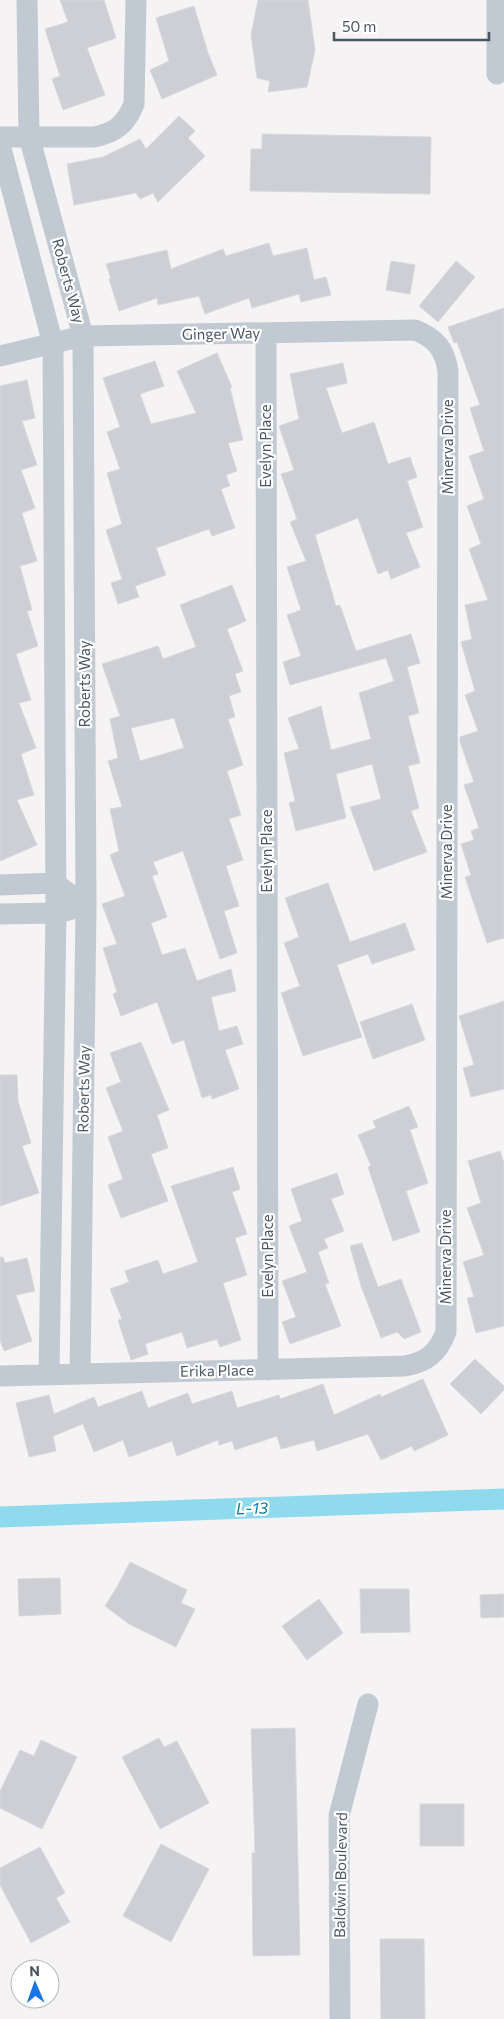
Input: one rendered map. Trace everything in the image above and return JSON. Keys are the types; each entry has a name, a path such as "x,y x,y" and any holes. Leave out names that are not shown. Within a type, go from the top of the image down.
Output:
{"street":[{"name":"Roberts Way","path":"27,0 29,136 83,336 86,907 80,1374"},
{"path":"0,137 101,136 108,135 120,127 129,117 134,104 136,0"},
{"path":"497,0 497,74"},
{"name":"Roberts Way","path":"0,145 53,344 56,913 49,1375"},
{"name":"Ginger Way","path":"0,356 83,336 415,330 428,335 439,345"},
{"name":"Evelyn Place","path":"266,333 268,1370"},
{"name":"Minerva Drive","path":"431,1356 440,1346 446,1332 448,371 446,357 439,345"},
{"path":"0,885 55,884 86,907"},
{"path":"0,914 56,913 86,907"},
{"name":"Erika Place","path":"0,1376 405,1366 419,1364 431,1356"},
{"name":"Baldwin Boulevard","path":"340,2019 339,1816 368,1704"}],"building":[{"path":"60,0 104,0 116,38 87,48 105,95 63,110 52,79 60,76 45,29 68,22"},
{"path":"258,0 308,0 315,50 307,87 268,92 270,81 257,78 251,35"},
{"path":"194,6 208,53 217,75 162,99 150,70 169,61 156,18"},
{"path":"179,116 195,131 188,138 205,156 158,202 153,193 140,199 136,193 74,205 67,164 103,157 140,139 146,149"},
{"path":"262,134 431,137 430,194 250,191 251,149 262,149"},
{"path":"269,243 273,256 307,248 314,280 326,277 331,295 301,302 299,294 252,308 249,298 205,314 199,296 158,305 157,298 119,311 106,264 167,250 171,269 223,249 226,256"},
{"path":"391,261 415,265 410,294 386,290"},
{"path":"456,261 475,277 438,322 419,306"},
{"path":"504,308 504,938 487,943 465,877 471,875 461,844 474,840 471,831 479,828 464,785 474,782 460,742 460,737 478,731 465,695 475,691 461,642 472,639 465,605 488,600 469,549 481,544 467,506 484,499 469,456 484,451 470,408 480,405 457,342 454,343 448,327"},
{"path":"217,353 232,387 230,388 243,440 228,443 237,471 226,475 230,486 221,489 235,528 212,536 209,529 156,548 166,575 135,586 139,597 118,604 111,583 122,579 106,530 122,524 107,473 120,469 107,432 120,427 103,378 155,361 164,386 140,394 151,424 196,413 177,371"},
{"path":"343,363 347,383 326,388 342,433 374,422 388,464 410,457 417,477 407,481 423,527 406,533 420,567 391,579 388,570 378,574 358,518 315,535 336,606 340,605 356,651 411,634 420,663 407,667 419,713 408,716 420,763 408,766 419,808 411,811 427,852 374,871 350,807 381,799 372,764 336,774 346,818 296,831 289,803 295,801 284,753 299,749 288,718 321,706 331,750 371,739 359,693 394,681 386,658 290,685 283,662 301,656 287,615 301,610 287,567 306,561 290,522 297,519 281,474 294,470 279,426 299,419 290,374"},
{"path":"27,380 35,418 22,421 37,465 21,470 35,508 22,513 37,561 20,566 32,610 27,611 38,646 16,654 31,700 19,703 36,748 21,754 34,795 17,800 37,845 0,861 0,386"},
{"path":"232,585 246,621 227,629 243,671 235,674 241,692 229,696 235,717 228,719 243,765 227,771 241,815 229,819 243,860 226,866 239,906 224,911 237,953 220,959 183,851 153,862 158,874 152,876 167,917 151,923 162,955 185,948 197,981 231,969 236,991 211,997 219,1031 237,1026 243,1044 225,1050 239,1089 212,1099 211,1095 202,1098 184,1040 172,1044 157,1002 121,1016 113,994 117,992 103,948 117,944 102,904 125,896 110,855 119,851 110,809 122,807 108,761 118,758 110,719 120,716 102,664 158,646 163,659 196,647 180,605","holes":["174,718 184,748 140,761 131,728"]},
{"path":"328,883 350,942 405,923 415,950 372,964 368,954 337,965 362,1037 303,1056 281,993 300,986 284,943 299,937 285,898"},
{"path":"504,1001 504,1089 471,1097 463,1068 474,1065 459,1016"},
{"path":"412,1004 425,1040 373,1059 360,1022"},
{"path":"141,1042 169,1110 157,1115 168,1148 151,1154 168,1201 121,1218 108,1185 123,1179 108,1137 123,1131 106,1088 121,1082 110,1053"},
{"path":"0,1075 17,1075 18,1101 31,1143 22,1146 39,1193 0,1206"},
{"path":"409,1106 418,1127 410,1130 428,1183 406,1191 420,1232 393,1241 368,1167 371,1166 358,1135 376,1128 373,1121"},
{"path":"500,1151 504,1163 504,1326 476,1333 467,1298 474,1297 463,1262 484,1255 467,1208 481,1203 468,1161"},
{"path":"233,1167 240,1189 232,1192 247,1234 235,1238 247,1275 223,1283 241,1340 220,1347 217,1339 187,1348 182,1332 145,1344 148,1354 131,1360 118,1320 122,1319 110,1289 129,1282 125,1271 158,1260 163,1274 198,1262 171,1186"},
{"path":"337,1173 344,1194 331,1199 344,1231 324,1239 328,1248 318,1252 329,1283 325,1284 341,1326 290,1344 282,1322 296,1317 282,1281 307,1272 289,1226 302,1221 291,1189"},
{"path":"362,1243 378,1287 401,1279 421,1332 404,1339 397,1332 381,1338 361,1286 350,1246"},
{"path":"0,1257 3,1257 5,1263 27,1258 35,1291 16,1295 32,1341 4,1351 0,1340"},
{"path":"475,1359 504,1386 504,1390 481,1414 450,1384"},
{"path":"423,1379 448,1435 414,1451 412,1446 381,1460 368,1434 317,1451 314,1440 281,1449 277,1436 235,1450 232,1441 219,1445 218,1440 177,1456 172,1441 129,1457 123,1440 94,1452 83,1424 53,1436 56,1451 29,1457 16,1403 49,1395 54,1414 94,1397 98,1407 142,1391 148,1408 188,1393 192,1404 232,1391 237,1408 279,1395 280,1399 323,1384 334,1415 380,1394 381,1397"},
{"path":"130,1562 187,1590 181,1603 195,1609 176,1647 129,1624 105,1606"},
{"path":"60,1578 61,1614 19,1616 18,1579"},
{"path":"360,1589 409,1589 410,1632 361,1633"},
{"path":"504,1594 504,1617 481,1618 480,1595"},
{"path":"319,1599 343,1633 307,1660 282,1626"},
{"path":"295,1728 300,1955 253,1956 252,1853 255,1853 251,1729"},
{"path":"159,1738 164,1747 177,1741 209,1803 160,1829 122,1757"},
{"path":"41,1740 77,1757 42,1829 0,1808 0,1791 20,1750 34,1756"},
{"path":"420,1804 464,1804 464,1846 420,1846"},
{"path":"161,1844 209,1869 171,1942 123,1916"},
{"path":"40,1847 65,1893 56,1898 70,1922 31,1943 0,1885 0,1868"},
{"path":"380,1939 424,1939 425,2019 381,2019"}],"waterway":[{"name":"L-13","path":"0,1517 504,1499"}]}
